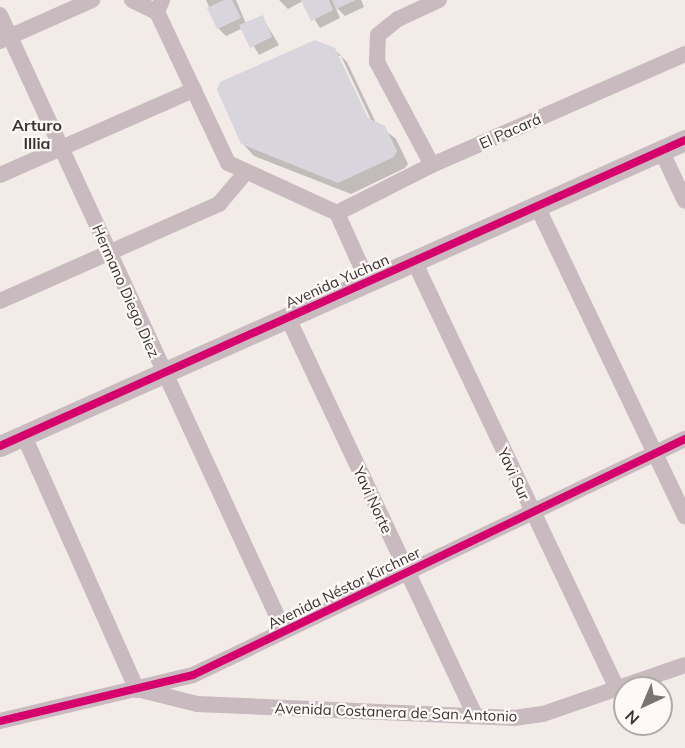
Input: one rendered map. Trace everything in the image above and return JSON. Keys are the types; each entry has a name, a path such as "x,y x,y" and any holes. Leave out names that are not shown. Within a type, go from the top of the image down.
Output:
{"street":[{"path":"5,39 92,0"},
{"path":"132,0 160,6 194,90 228,163 337,213 368,282"},
{"path":"432,165 377,62 378,35 398,19 439,0"},
{"name":"Hermano Diego Diez","path":"0,15 5,39 61,149 163,374 284,631"},
{"name":"El Pacará","path":"337,213 432,165 685,54"},
{"path":"0,175 194,90"},
{"name":"Avenida Yuchan","path":"0,446 685,140"},
{"path":"661,150 685,201"},
{"path":"0,301 219,204 246,172"},
{"path":"537,206 685,516"},
{"name":"Yavi Sur","path":"414,261 613,681"},
{"name":"Yavi Norte","path":"288,318 474,714"},
{"path":"24,436 137,690"},
{"name":"Avenida Néstor Kirchner","path":"1,717 137,690 193,675 685,439"},
{"name":"Avenida Costanera de San Antonio","path":"650,676 685,665"},
{"name":"Avenida Costanera de San Antonio","path":"137,690 197,704 474,714 514,718 543,714 613,688"}],"building":[{"path":"224,0 232,0 241,18 217,29 207,8"},
{"path":"301,0 329,0 333,10 311,21"},
{"path":"332,0 356,0 336,9"},
{"path":"263,15 272,37 250,48 239,25"},
{"path":"315,40 335,48 368,118 385,126 397,151 394,157 338,183 241,144 217,90 220,82"}],"cycle path":[{"path":"0,446 685,140"},
{"path":"0,721 193,675 685,439"}],"district":[{"name":"Arturo Illia","path":"37,134"}]}
